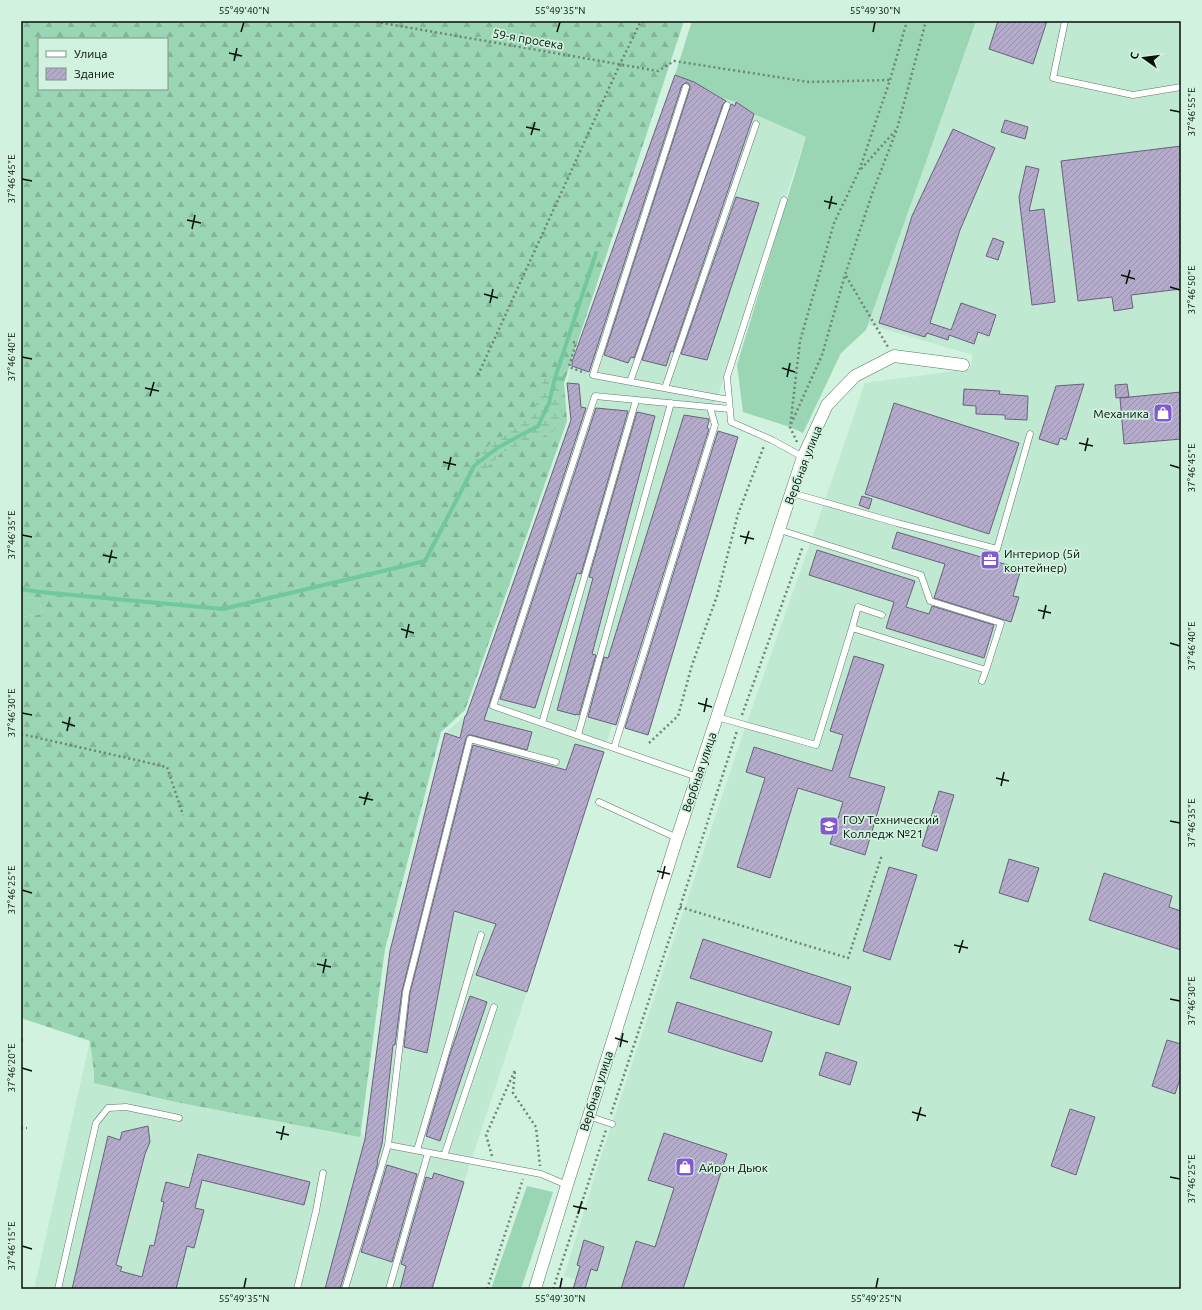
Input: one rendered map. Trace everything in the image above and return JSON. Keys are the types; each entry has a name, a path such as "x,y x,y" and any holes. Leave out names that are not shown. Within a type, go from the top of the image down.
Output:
{"street":[{"path":"894,356 963,365"},
{"name":"Вербная улица","path":"535,1289 566,1184 677,838 803,457 827,405 855,376 894,356"}],"lane":[{"path":"1065,21 1053,78 1133,95 1181,87"},
{"path":"686,87 593,375 729,400"},
{"path":"630,382 727,105"},
{"path":"664,388 756,124"},
{"path":"784,200 727,377 731,422 767,438 803,457"},
{"path":"698,777 494,706 595,396 730,409"},
{"path":"542,722 636,400"},
{"path":"578,735 671,403"},
{"path":"614,748 716,425 710,407"},
{"path":"792,493 897,523 997,549 1030,434"},
{"path":"780,530 921,575 930,601 1001,623 982,681"},
{"path":"717,717 816,745 858,607 882,614"},
{"path":"852,628 986,670"},
{"path":"345,1289 388,1145 406,992 470,739 556,762"},
{"path":"598,802 677,838"},
{"path":"417,1150 481,935"},
{"path":"444,1156 494,1007"},
{"path":"58,1289 96,1122 108,1108 126,1106 179,1118"},
{"path":"588,1116 610,1124"},
{"path":"388,1145 541,1174 566,1184"},
{"path":"389,1289 428,1153"},
{"path":"297,1289 316,1211 323,1173"}],"path":[{"name":"59-я просека","path":"371,21 658,71 674,61 809,82 890,80"},
{"path":"478,375 641,21"},
{"path":"803,457 790,427 800,341 834,223 859,171 890,80 907,21"},
{"path":"790,427 822,355 845,275 872,194 897,128 926,21"},
{"path":"859,171 897,128"},
{"path":"845,275 894,356"},
{"path":"573,342 576,343 569,367 593,375"},
{"path":"649,743 678,716 692,665 717,596 738,514 767,438"},
{"path":"553,1289 610,1124 739,724 805,539"},
{"path":"21,734 167,767 183,815"},
{"path":"680,907 848,958 882,855"},
{"path":"494,1165 486,1135 515,1070 513,1093 536,1127 541,1174"},
{"path":"21,1128 27,1128"},
{"path":"487,1289 525,1171"}],"shaded area":[{"path":"976,21 1181,21 1181,1289 573,1289 576,1280 564,1276 599,1162 746,725 865,383 970,369 973,355 867,324"},
{"path":"675,75 694,82 722,98 736,102 754,114 806,137 710,419 527,992 464,1182 432,1289 34,1289 90,1041 344,1102 365,1139 390,951 445,733 465,716 469,710 571,420 567,383 571,366"}],"green space":[{"path":"21,21 684,21 564,383 567,421 465,710 441,732 385,949 360,1137 176,1102 94,1083 90,1041 21,1018 21,617 42,614 39,597 21,598"},
{"path":"692,21 976,21 866,330 841,353 803,433 790,427 743,412 737,365 806,137 754,114 736,102 722,98 694,82 675,75"},
{"path":"552,376 555,378 562,399 562,416 559,426 550,434 502,452 486,469 480,469 474,466 474,461 493,441 509,433 529,417 536,406 538,390 543,380"},
{"path":"39,597 42,614 21,617 21,598"},
{"path":"527,1186 553,1192 521,1289 491,1289"}],"building":[{"path":"998,21 1047,21 1033,64 989,49"},
{"path":"675,75 694,82 726,101 723,104 634,358 631,357 628,363 604,355 690,88 688,83 682,85 589,372 572,366 572,362"},
{"path":"736,102 754,114 673,352 671,351 666,366 642,360 731,104 735,106"},
{"path":"1005,120 1028,127 1025,139 1001,132"},
{"path":"953,129 995,148 960,230 930,323 951,330 961,303 996,315 989,336 978,332 974,344 949,335 948,340 927,333 925,337 879,323 912,216"},
{"path":"1181,146 1181,289 1131,295 1133,308 1114,311 1112,297 1078,301 1061,161"},
{"path":"1026,166 1039,169 1029,211 1044,209 1055,302 1032,305 1019,197"},
{"path":"736,197 759,203 707,360 681,354"},
{"path":"993,238 1004,242 998,260 986,256"},
{"path":"567,383 579,384 581,407 586,408 484,720 532,732 527,750 471,735 468,735 466,738 402,991 395,1045 393,1045 382,1144 378,1163 340,1289 325,1289 365,1139 390,951 445,733 460,738 465,716 571,420"},
{"path":"1084,384 1066,440 1060,438 1058,445 1039,439 1056,386"},
{"path":"1127,384 1129,397 1116,398 1115,385"},
{"path":"964,389 1000,391 999,394 1028,396 1027,420 1005,419 1005,415 976,414 976,406 963,405"},
{"path":"1181,392 1181,439 1124,444 1120,398"},
{"path":"894,403 1019,443 989,534 865,494"},
{"path":"596,408 628,411 581,574 577,573 535,708 500,699"},
{"path":"637,412 655,416 592,654 596,655 579,715 576,715 557,710 593,578 589,577"},
{"path":"684,415 709,419 707,428 709,429 616,725 588,717 604,657 608,658"},
{"path":"718,431 738,437 648,735 625,728"},
{"path":"862,496 872,499 869,509 859,505"},
{"path":"897,532 1021,569 1013,596 1019,597 1011,622 934,598 945,564 892,548"},
{"path":"817,550 915,581 906,607 929,614 932,606 994,625 984,658 886,628 894,602 809,575"},
{"path":"854,656 884,665 849,777 885,787 865,855 830,844 843,802 798,788 770,878 737,867 765,778 746,772 754,747 832,771 843,735 830,731"},
{"path":"575,744 604,752 527,992 476,975 496,924 454,911 427,1053 404,1047 410,993 473,745 566,770"},
{"path":"939,791 954,795 937,851 922,846"},
{"path":"1009,859 1039,868 1028,902 999,893"},
{"path":"889,867 917,875 890,960 863,951"},
{"path":"1104,873 1172,896 1169,907 1181,911 1181,950 1089,920"},
{"path":"703,939 851,987 839,1025 690,978"},
{"path":"470,996 487,1002 440,1141 426,1136 450,1054"},
{"path":"677,1002 772,1032 762,1062 668,1032"},
{"path":"1167,1040 1181,1044 1181,1076 1175,1094 1152,1086"},
{"path":"826,1052 857,1062 850,1085 819,1075"},
{"path":"1070,1109 1095,1117 1076,1175 1051,1166"},
{"path":"148,1126 150,1142 145,1154 116,1265 122,1267 120,1271 142,1277 150,1245 154,1246 164,1202 161,1201 166,1182 189,1188 198,1154 310,1182 304,1205 202,1180 195,1208 204,1210 194,1248 187,1246 176,1289 72,1289 108,1136 120,1140 122,1132"},
{"path":"664,1133 727,1154 683,1289 621,1289 636,1241 655,1247 674,1188 648,1180"},
{"path":"387,1165 417,1174 392,1262 361,1252"},
{"path":"434,1173 464,1182 432,1289 400,1289 406,1266 401,1264 426,1177 432,1179"},
{"path":"584,1240 604,1247 597,1271 591,1269 585,1289 573,1289 580,1266 577,1265"}],"waterway":[{"path":"555,378 596,253"},
{"path":"21,589 223,609 425,561 474,466 497,448 538,426 549,403 555,378 563,379"}],"place":[{"name":"Механика","path":"1163,413"},
{"name":"Интериор (5й контейнер)","path":"990,560"},
{"name":"ГОУ Технический Колледж №21","path":"829,826"},
{"name":"Айрон Дьюк","path":"685,1167"}]}
